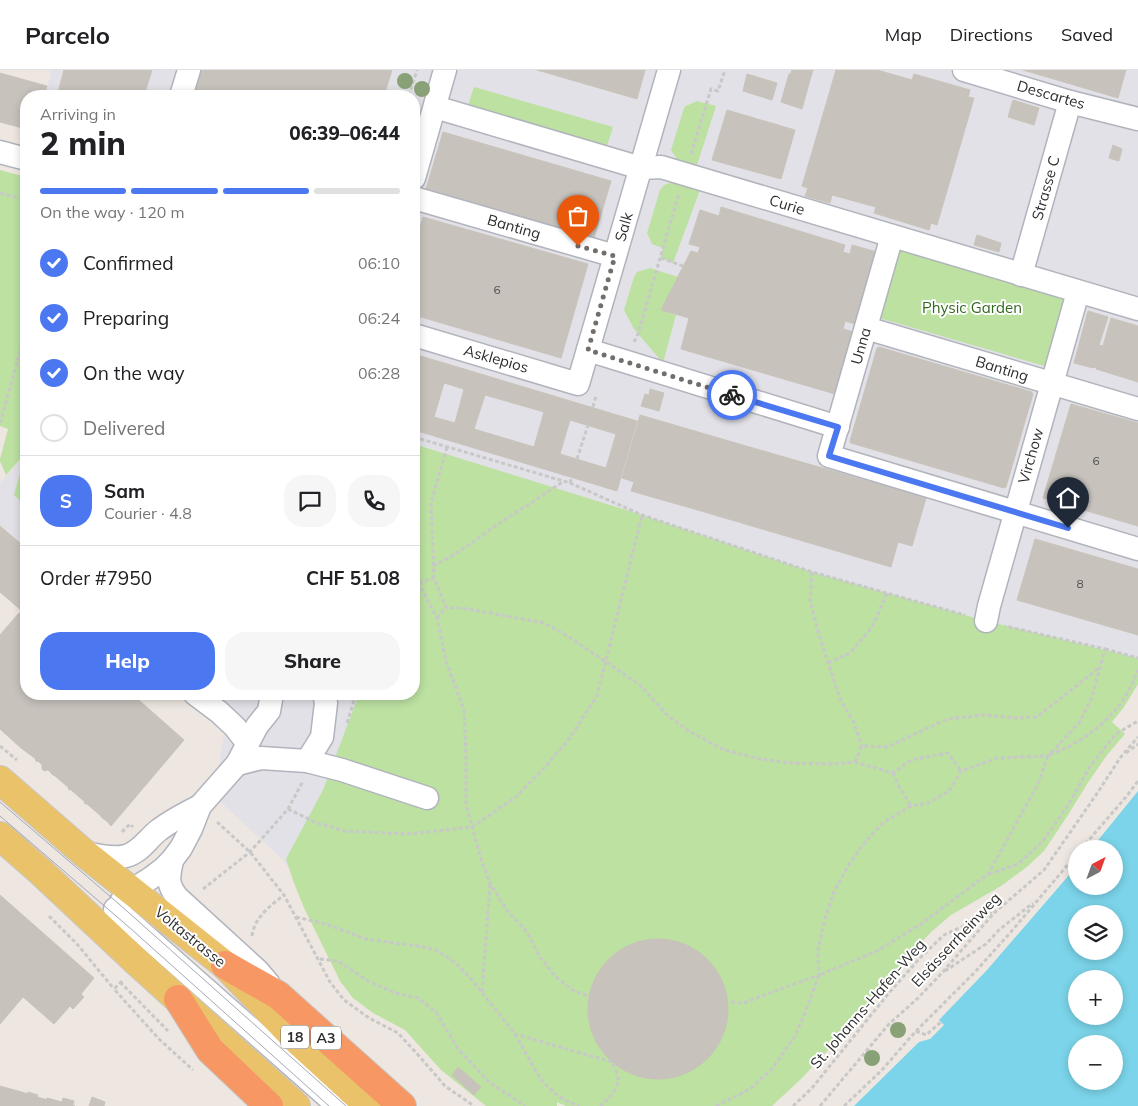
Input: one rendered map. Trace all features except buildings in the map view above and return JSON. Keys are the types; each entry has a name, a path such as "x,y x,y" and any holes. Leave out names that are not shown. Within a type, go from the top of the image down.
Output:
{"highway":[{"name":"A3","path":"225,965 278,995 402,1106"},
{"path":"178,999 210,1050 268,1106"}],"main road":[{"name":"Voltastrasse","path":"11,772 84,853 115,909 178,999 296,1106"},
{"name":"Voltastrasse","path":"0,836 41,872 225,965 298,1041 369,1106"}],"street":[{"path":"183,90 189,70"},
{"path":"420,158 445,70"},
{"name":"Salk","path":"578,384 669,70"},
{"name":"Descartes","path":"964,70 1138,120"},
{"name":"Strasse C","path":"1022,275 1070,102"},
{"name":"Curie","path":"435,107 640,168 661,167 1138,309"},
{"path":"0,152 20,157"},
{"name":"Banting","path":"420,200 615,256"},
{"name":"Unna","path":"892,236 829,456 1015,512"},
{"name":"Virchow","path":"986,621 1078,292"},
{"name":"Banting","path":"866,328 1138,409"},
{"name":"Asklepios","path":"420,337 578,384"},
{"path":"588,350 838,427"},
{"path":"1015,512 1138,549"},
{"path":"203,700 235,727 247,745 260,758 307,761 342,770 427,798"},
{"path":"247,745 257,700"},
{"path":"115,909 172,860 181,848 200,806 247,745 269,710 271,700"},
{"path":"307,761 322,737 325,700"},
{"path":"84,853 108,858 128,856 139,850 158,830 179,816 200,806"},
{"path":"115,909 134,871 139,850"},
{"path":"172,860 169,875 171,890 258,971 278,995"},
{"path":"115,909 338,1106"}],"path":[{"path":"411,90 417,70"},
{"path":"623,361 638,334 712,89 718,91 725,70"},
{"path":"0,193 20,198"},
{"path":"661,258 684,266"},
{"path":"0,422 20,351"},
{"path":"578,459 588,425"},
{"path":"420,439 570,483 642,515 812,572 986,621 1138,658"},
{"path":"446,607 434,578 431,503 447,447"},
{"path":"570,483 572,477"},
{"path":"433,566 457,553 491,528 564,481"},
{"path":"288,810 317,824 346,831 409,834 472,826 516,797 568,739 597,696 642,515"},
{"path":"812,572 810,600 818,632 840,699 854,723 862,746 855,762"},
{"path":"420,583 434,578"},
{"path":"420,585 437,618 446,661 464,710 466,804 480,859 490,883 508,912 527,932 539,956 555,976 572,990 589,996"},
{"path":"828,663 850,653 872,627 888,593"},
{"path":"446,607 468,609 544,623 640,685 669,716 689,732 722,750 754,758 790,763 833,764 855,762 893,773"},
{"path":"437,618 446,607"},
{"path":"988,874 1038,784 1048,755 1079,723 1092,697 1105,649"},
{"path":"862,746 887,747 947,719 984,715 1016,718 1037,717 1100,666"},
{"path":"716,1106 750,1089 771,1070 794,1038 819,975 818,951 825,918 834,892 848,866 884,822 911,806 928,803 949,792 960,771 998,758 1048,755 1066,749 1096,730 1117,708 1135,679 1138,670"},
{"path":"731,1002 743,1003 875,952 921,924 988,874 1018,864 1043,841 1070,802 1090,766 1116,734 1138,721"},
{"name":"Elsässerrheinweg","path":"820,1106 889,1024 940,975 994,913 1044,870 1120,758 1138,737"},
{"path":"1120,758 1138,744"},
{"path":"0,746 11,772"},
{"path":"893,773 911,760 948,753 960,771"},
{"path":"893,773 911,806"},
{"path":"1089,840 1138,781"},
{"path":"200,806 250,852 284,895 330,982 344,1000 369,1018 398,1034 445,1086 474,1106"},
{"path":"115,835 122,833"},
{"path":"203,889 250,852"},
{"path":"844,1106 881,1071 916,1031 975,972 1068,864"},
{"path":"482,993 490,883"},
{"path":"251,935 259,918 284,895"},
{"path":"940,975 986,944 999,930 1038,899"},
{"path":"44,910 77,944 159,1039 200,1076"},
{"name":"St. Johanns-Hafen-Weg","path":"793,1106 812,1088 888,994 944,934 994,913"},
{"path":"296,917 326,924 366,939 424,946 447,956 458,965 515,1034 537,1074 548,1088 558,1096 579,1106"},
{"path":"319,959 338,961 368,981 395,993 418,998 436,1012 458,1048 489,1082 525,1106"},
{"path":"114,989 120,982"},
{"path":"916,1031 926,1035 941,1022"},
{"path":"515,1034 612,1062 618,1078 617,1084 614,1092 600,1106"}],"shaded area":[{"path":"50,70 1138,70 1138,684 1112,722 1125,734 1107,755 1043,851 1028,866 1001,886 951,915 931,932 877,992 841,1036 802,1078 772,1106 566,1106 544,1097 326,924 283,860 214,796 226,722 202,700 420,700 420,90 47,90 51,73 49,72"},
{"path":"20,461 20,542 0,525 0,483"}],"green space":[{"path":"474,87 613,127 607,146 468,105"},
{"path":"697,101 716,106 697,165 677,159 671,150 684,108"},
{"path":"0,170 20,175 20,459 6,475 0,459 8,429 0,426"},
{"path":"673,182 700,190 673,263 661,258 663,248 652,244 647,233 660,190 664,185"},
{"name":"Physic Garden","path":"898,249 1068,299 1048,367 876,317"},
{"path":"650,268 678,277 661,310 676,315 663,363 634,329 624,310 637,272"},
{"path":"420,446 642,515 812,572 986,621 1138,658 1138,684 1112,722 1125,734 1107,755 1089,781 1044,851 1028,866 1001,886 951,915 931,932 877,992 841,1036 802,1078 772,1106 566,1106 557,1102 557,1106 486,1106 441,1070 405,1030 373,1013 353,998 340,981 304,908 286,859 323,790 357,700 420,700"},
{"path":"20,474 20,500 14,495"}],"water":[{"path":"1138,791 1138,1106 854,1106 919,1042 930,1039 944,1025 939,1020 987,970 1068,876 1068,895 1123,895 1123,840 1098,840"}],"tram line":[{"path":"0,802 119,904 346,1106"},
{"path":"0,816 130,928 329,1106"}],"way so far":[{"path":"578,246 615,256 588,350 732,395"}],"route":[{"path":"732,395 838,427 829,456 1068,528"}]}
